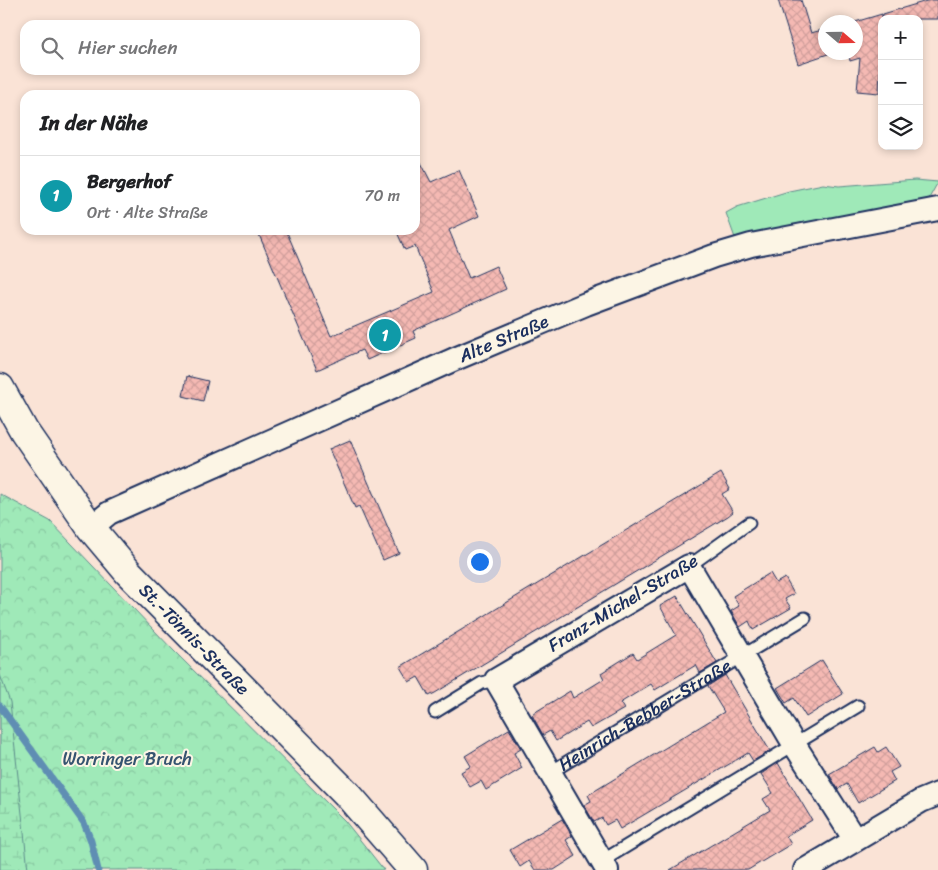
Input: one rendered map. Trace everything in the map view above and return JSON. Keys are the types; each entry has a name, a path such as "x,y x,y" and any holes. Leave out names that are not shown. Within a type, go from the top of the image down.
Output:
{"main road":[{"name":"St.-Tönnis-Straße","path":"0,388 24,431 91,528 128,572 348,795 413,870"}],"street":[{"name":"Alte Straße","path":"91,528 109,513 446,363 586,304 714,256 751,246 938,209"},
{"name":"Heinrich-Bebber-Straße","path":"689,566 794,744 854,840"},
{"name":"Franz-Michel-Straße","path":"496,680 689,566"},
{"path":"496,680 604,866"},
{"path":"805,870 935,794"}],"lane":[{"name":"Franz-Michel-Straße","path":"689,566 749,524"},
{"name":"Heinrich-Bebber-Straße","path":"549,774 805,618"},
{"name":"Franz-Michel-Straße","path":"435,712 482,683 496,680"},
{"path":"604,866 794,744 858,706"}],"green space":[{"path":"915,180 938,182 927,202 741,241 735,238 726,213 737,207 789,191 823,184 839,186"},
{"name":"Worringer Bruch","path":"0,494 50,521 174,651 345,821 384,870 0,870"},
{"path":"0,675 10,702 28,870 0,870"}],"building":[{"path":"778,0 801,0 811,33 818,31 818,57 798,64"},
{"path":"930,0 938,0 938,19 923,19 923,15 883,14"},
{"path":"878,15 878,93 857,91 860,60 863,60 863,20"},
{"path":"420,161 431,182 459,170 479,216 449,230 469,278 496,266 506,289 413,331 416,338 367,360 362,350 317,370 259,235 288,235 331,336 434,292 415,246 405,250 398,235 420,235"},
{"path":"187,376 208,381 203,401 183,396"},
{"path":"350,440 399,553 383,560 359,506 355,508 329,449"},
{"path":"721,473 730,489 722,494 733,512 728,516 435,693 429,696 418,677 409,682 400,667"},
{"path":"770,573 776,583 785,578 794,594 785,599 791,608 753,630 749,621 740,627 731,611 739,606 733,596"},
{"path":"677,596 717,663 700,673 696,665 655,690 651,684 620,703 624,709 591,728 587,722 556,741 550,731 543,735 532,715 537,711 570,691 573,698 604,679 601,673 633,653 637,659 676,635 660,606"},
{"path":"822,660 843,694 806,717 794,698 786,703 777,688"},
{"path":"725,675 770,751 753,761 748,753 620,829 615,820 606,825 602,818 594,822 584,805 591,801 588,795 724,712 708,686"},
{"path":"509,729 521,749 514,753 522,768 486,790 481,781 470,787 461,772 471,766 465,756"},
{"path":"875,747 878,752 886,747 899,767 890,772 895,781 858,803 847,784 838,789 829,774"},
{"path":"778,763 812,820 786,836 791,844 748,870 670,870 770,810 763,799 773,793 761,774"},
{"path":"562,819 572,836 566,840 576,856 554,870 535,870 529,861 520,867 510,850"}],"waterway":[{"path":"0,706 84,823 91,841 98,870"}],"place":[{"name":"Bergerhof","path":"385,335"}]}
